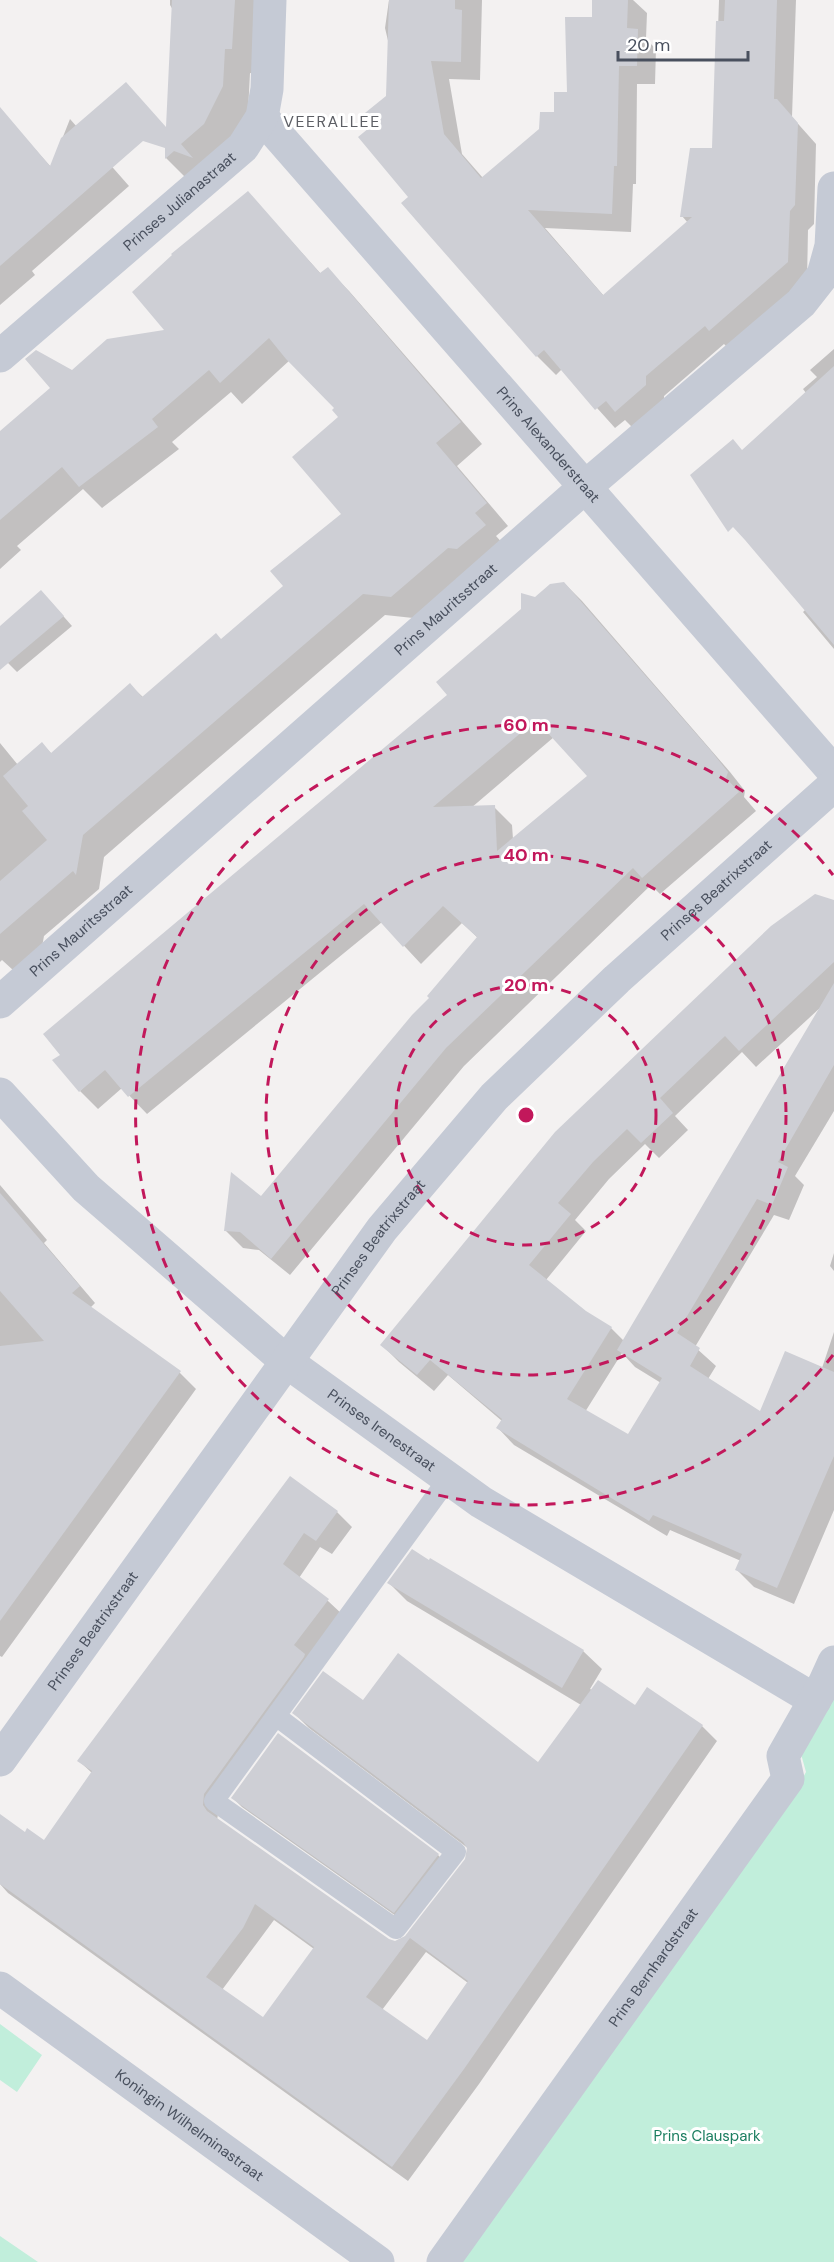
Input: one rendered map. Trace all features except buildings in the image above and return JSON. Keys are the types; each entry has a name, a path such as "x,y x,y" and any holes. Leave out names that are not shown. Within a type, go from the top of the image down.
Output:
{"street":[{"name":"Prinses Julianastraat","path":"0,356 243,147 262,117 267,89 270,0"},
{"name":"Prins Alexanderstraat","path":"262,117 834,772"},
{"name":"Prins Mauritsstraat","path":"0,1002 585,487 801,303 823,275 826,265 831,246 834,188"},
{"name":"Prinses Beatrixstraat","path":"0,1760 382,1229 494,1097 617,979 834,784"},
{"name":"Prinses Irenestraat","path":"0,1094 86,1188 287,1362 481,1502 816,1700"},
{"name":"Prins Bernhardstraat","path":"444,2262 788,1779 783,1756 816,1700 834,1662"},
{"name":"Koningin Wilhelminastraat","path":"0,1988 378,2262"}],"lane":[{"path":"276,1716 456,1852 396,1929 214,1801 448,1479"}],"green space":[{"name":"Prins Clauspark","path":"834,1697 834,2262 460,2262 793,1796 806,1772 801,1754"},
{"path":"0,2024 42,2055 17,2092 0,2080"},
{"path":"0,2236 38,2262 0,2262"}],"district":[{"name":"VEERALLEE","path":"332,121"}]}
